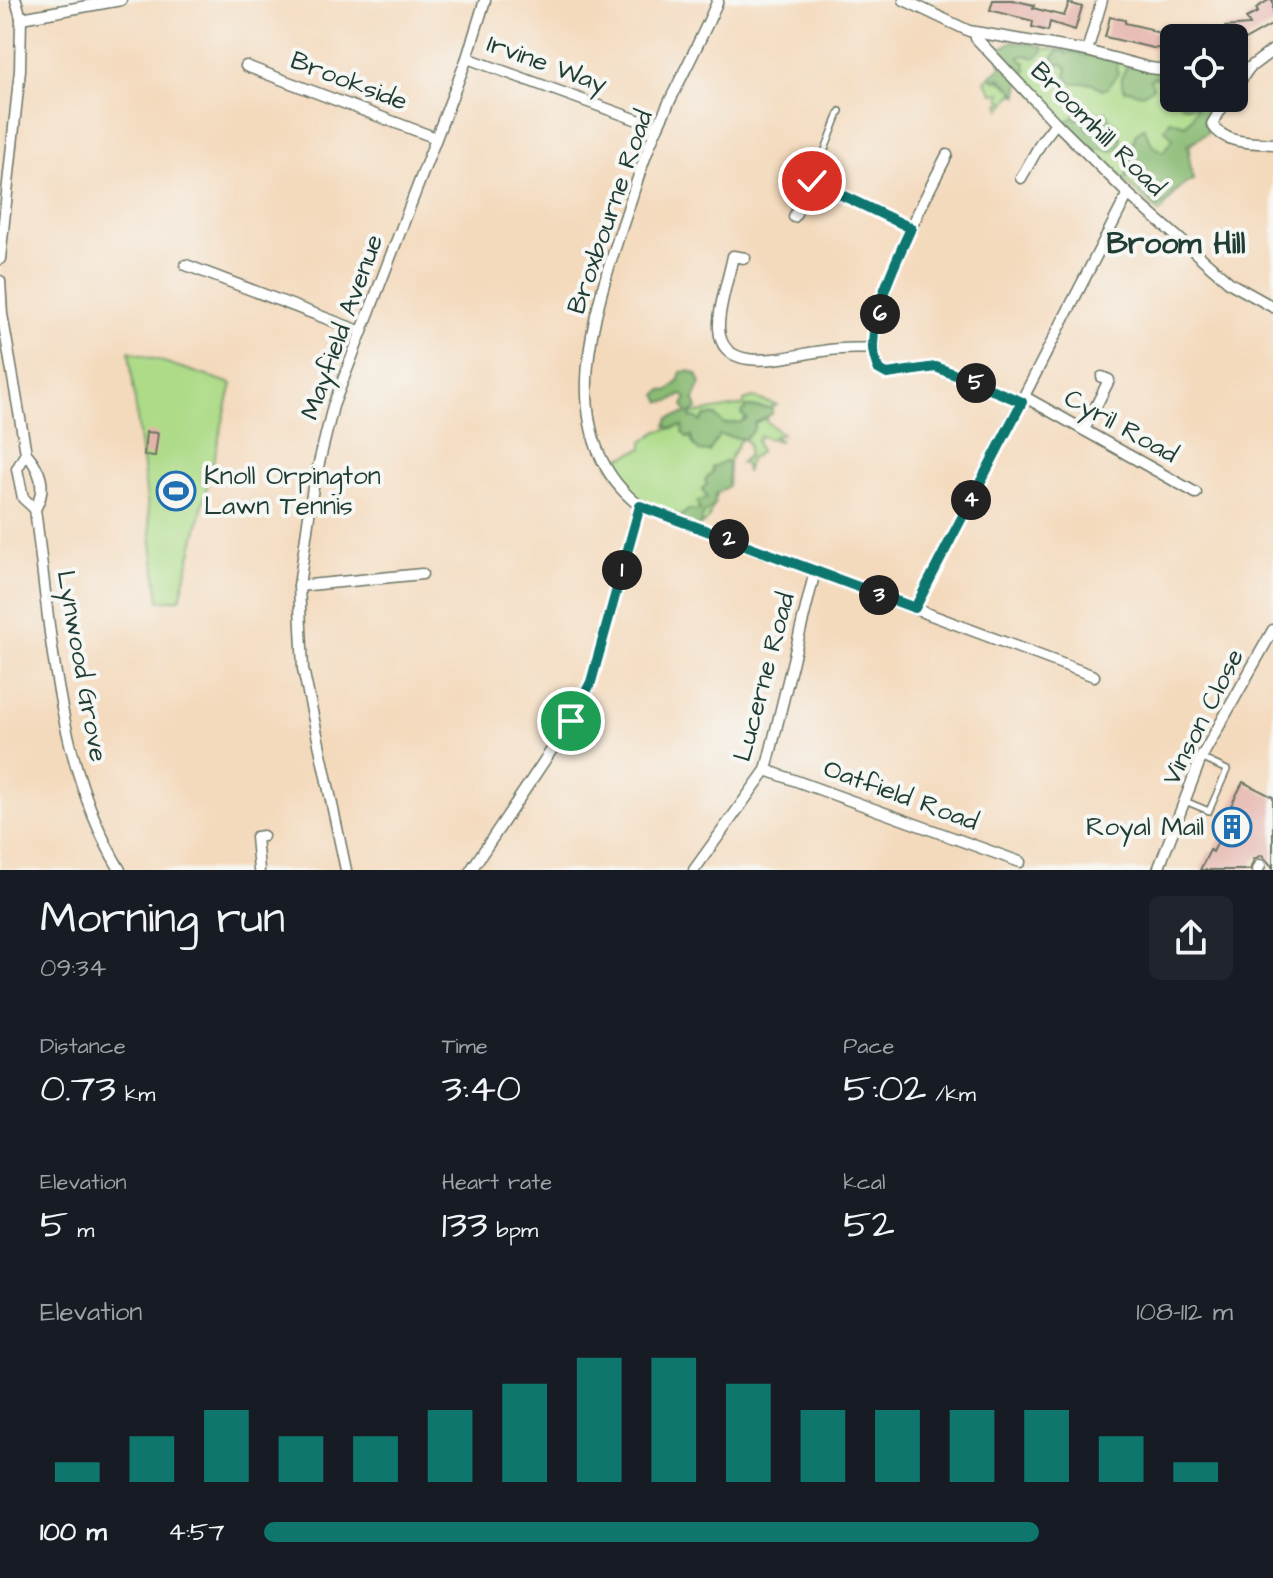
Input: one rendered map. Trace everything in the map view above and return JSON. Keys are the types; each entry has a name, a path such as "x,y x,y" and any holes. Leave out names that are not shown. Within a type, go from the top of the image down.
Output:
{"street":[{"path":"0,259 20,70 21,18 16,0"},
{"path":"21,18 121,0"},
{"name":"Mayfield Avenue","path":"346,870 303,669 299,586 313,487 333,406 467,58 485,0"},
{"name":"Broxbourne Road","path":"640,506 614,482 599,454 589,416 588,373 599,297 657,127 703,37 718,0"},
{"path":"904,0 975,33 1087,51 1160,69"},
{"path":"1087,51 1102,0"},
{"name":"Broomhill Road","path":"975,33 976,38 1056,123 1128,194 1230,283 1273,307"},
{"path":"1249,68 1273,50"},
{"name":"Irvine Way","path":"467,58 657,127"},
{"name":"Brookside","path":"246,66 436,138"},
{"path":"1219,112 1212,124 1217,133 1230,140 1273,144"},
{"path":"1021,178 1056,123"},
{"path":"745,258 733,256 718,326 727,350 741,358 756,360 825,350 872,348 888,282 947,155"},
{"path":"794,217 821,161"},
{"path":"812,181 911,228"},
{"path":"915,608 1128,194"},
{"path":"186,265 362,332"},
{"name":"Lynwood Grove","path":"0,281 2,314 26,453 37,466 40,481 42,496 35,509 66,729 84,795 101,838 120,870"},
{"name":"Cyril Road","path":"872,348 878,369 882,372 936,367 1024,400 1196,493"},
{"path":"1084,430 1109,380 1102,377"},
{"name":"Lynwood Grove","path":"26,453 17,469 23,498 35,509"},
{"path":"471,870 571,721 591,682 640,506 1094,676"},
{"name":"Lucerne Road","path":"694,870 766,770 815,571"},
{"path":"299,586 422,574"},
{"name":"Vinson Close","path":"1158,870 1201,758 1273,630"},
{"name":"Oatfield Road","path":"766,770 1020,862"},
{"path":"259,870 256,837 263,836"}],"lane":[{"path":"821,161 840,111"},
{"path":"1184,801 1209,811 1227,770 1201,758"}],"green space":[{"path":"1012,41 1042,46 1043,52 1035,58 1020,57 1026,62 1027,70 1021,75 1018,95 1000,78 995,80 990,76 1001,67 1000,50"},
{"path":"990,48 1081,50 1160,71 1160,112 1212,112 1209,124 1190,146 1187,178 1160,213 1062,122"},
{"path":"1058,51 1120,61 1116,67 1118,73 1102,90 1093,83 1072,83 1066,77 1067,68 1063,64 1054,64 1053,57"},
{"path":"1133,58 1160,69 1160,78 1150,79 1153,87 1144,93 1125,90 1122,77"},
{"path":"990,76 1008,84 1016,95 1013,94 1001,109 999,104 1004,101 1000,98 1001,93 994,94 985,81"},
{"path":"1106,111 1111,121 1118,125 1117,134 1121,137 1120,147 1112,151 1096,150 1081,138 1075,139 1066,130 1066,122 1075,116 1076,119 1082,118 1088,131 1093,127 1089,121 1095,120 1095,113 1103,114"},
{"path":"1194,112 1206,112 1207,133 1187,145 1193,180 1158,208 1140,188 1146,182 1141,173 1126,178 1136,133 1144,128 1153,146 1163,152 1173,138 1165,129 1170,120 1185,125"},
{"name":"Knoll Orpington Lawn Tennis","path":"129,351 232,384 180,599 159,601"},
{"path":"681,372 697,374 701,383 694,399 697,409 690,413 691,418 697,418 700,422 705,416 715,415 724,424 741,422 747,419 741,414 746,407 772,408 772,414 755,423 753,431 744,439 719,435 709,452 699,451 691,436 688,438 682,432 683,426 666,426 669,418 687,413 683,405 687,398 682,395 661,402 657,395 678,382"},
{"path":"753,398 778,405 772,408 749,407 738,438 758,420 767,418 766,421 782,434 774,436 780,441 760,436 757,441 760,452 750,459 746,473 745,465 740,463 748,456 749,445 745,439 740,440 728,463 708,520 703,524 634,496 608,464 614,457 623,457 643,448 643,442 658,431 673,428 691,414 744,405 744,401"},
{"path":"725,461 729,463 728,486 716,494 714,506 703,514 700,526 694,529 681,527 678,519 688,510 700,510 697,502 707,498 702,489 713,471 712,467"}],"building":[{"path":"993,0 1012,0 1064,16 1069,3 1082,7 1075,30 1050,22 1048,31 1032,27 1033,21 990,10"},
{"path":"1273,0 1273,24 1248,38 1250,25 1246,18 1258,12 1256,8"},
{"path":"1110,17 1125,20 1125,23 1160,33 1160,48 1153,48 1105,37"},
{"path":"146,432 158,433 155,456 144,455"},
{"path":"1243,782 1273,797 1273,868 1262,855 1254,859 1250,870 1200,870 1210,850 1213,852 1227,823 1223,821"}],"place":[{"name":"Knoll Orpington Lawn Tennis","path":"176,491"},
{"name":"Royal Mail","path":"1232,827"}],"district":[{"name":"Broom Hill","path":"1176,244"}],"route":[{"path":"571,721 591,682 640,506 915,608 1022,402 936,367 926,366 887,374 878,369 872,348 874,336 888,282 911,228 812,181"}]}
